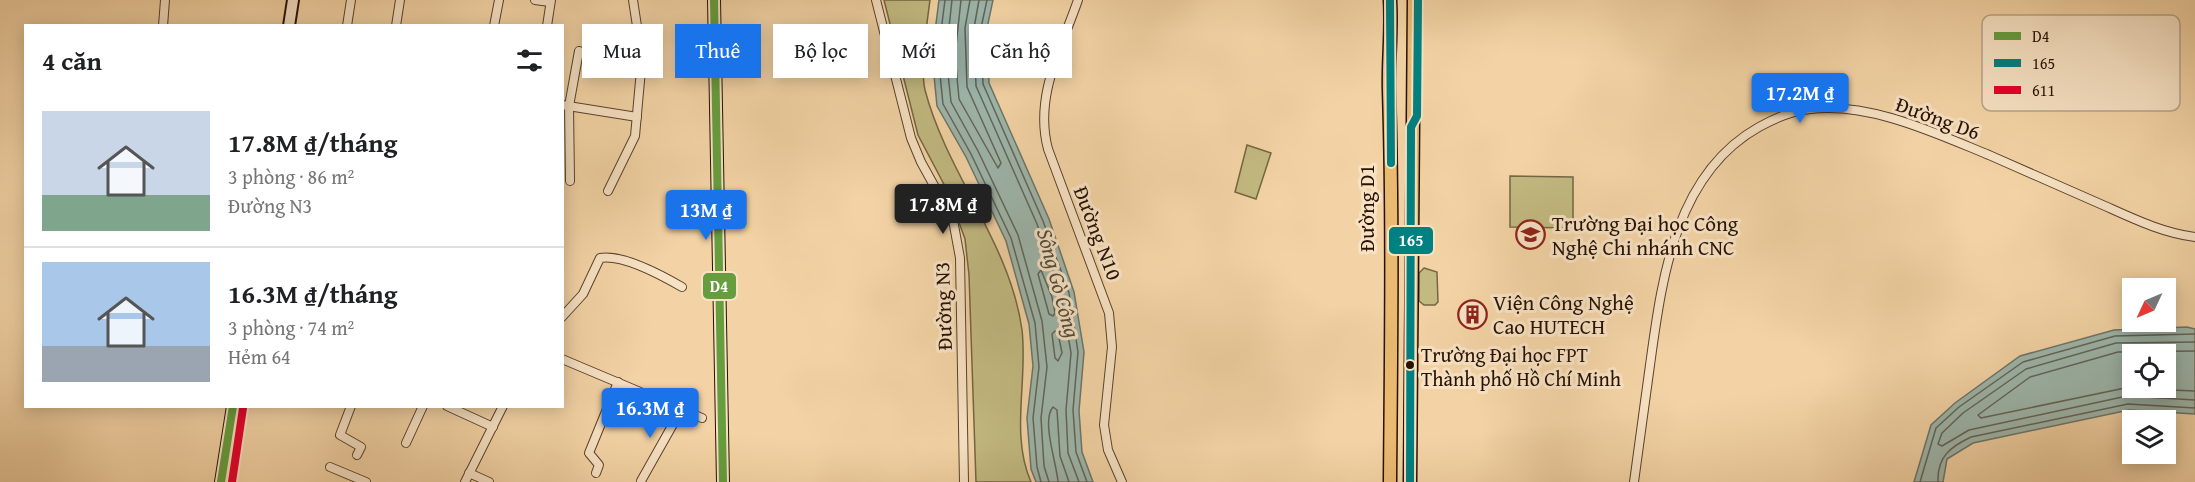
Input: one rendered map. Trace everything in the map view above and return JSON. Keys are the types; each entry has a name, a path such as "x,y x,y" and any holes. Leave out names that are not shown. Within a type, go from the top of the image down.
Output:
{"main road":[{"name":"Đường D1","path":"1390,0 1392,34 1389,90 1392,324 1390,479"},
{"path":"1410,482 1411,127 1416,0"},
{"path":"1392,365 1410,365"},
{"path":"1410,402 1417,413 1417,482"}],"street":[{"path":"163,24 165,0"},
{"path":"289,24 293,0"},
{"path":"347,24 351,0"},
{"path":"396,24 400,0"},
{"path":"494,24 499,0"},
{"path":"535,0 550,1 547,24"},
{"path":"608,191 635,136 642,58 633,0"},
{"path":"714,0 723,482"},
{"name":"Đường N3","path":"876,0 911,138 921,162 953,220 960,258 964,482"},
{"name":"Đường N10","path":"1078,0 1046,90 1042,121 1048,149 1109,313 1112,347 1104,425 1108,450 1122,482"},
{"path":"570,181 566,105 579,51"},
{"path":"566,105 637,117"},
{"name":"Đường D6","path":"1634,482 1656,323 1670,254 1686,211 1700,182 1722,153 1746,134 1780,115 1811,109 1852,111 1897,120 1987,155 2146,224 2195,237"},
{"path":"564,315 583,294 600,258 609,257 622,260 682,287"},
{"path":"564,361 702,418"},
{"path":"596,473 599,465 589,453 618,382"},
{"path":"220,482 233,408"},
{"path":"350,408 340,435 361,447 357,455"},
{"path":"406,443 422,408"},
{"path":"451,408 493,427"},
{"path":"465,482 502,408"},
{"path":"641,481 681,410"},
{"path":"330,467 366,482"},
{"path":"469,473 489,482"}],"shaded area":[{"path":"884,0 930,0 927,24 890,24"},
{"path":"904,78 924,78 925,90 935,121 992,238 1015,298 1022,330 1023,349 1022,445 1031,482 976,482 969,275 965,239 948,192 918,135"},
{"path":"1247,145 1271,153 1256,199 1235,192"},
{"path":"1510,176 1573,177 1573,228 1510,227"},
{"path":"1424,268 1437,272 1438,302 1435,305 1424,305 1419,301 1419,273"}],"water":[{"name":"Sông Gò Công","path":"939,0 993,0 988,24 969,24 969,78 989,78 1049,219 1074,292 1084,352 1079,411 1082,452 1093,482 1036,482 1031,469 1027,418 1033,366 1029,324 1006,241 966,157 937,106 934,78 957,78 957,24 936,24"},
{"path":"2176,327 2195,329 2195,414 2176,413 2176,410 2122,410 1973,443 1947,459 1943,482 1914,482 1931,425 1955,403 2020,356 2114,330 2176,332"}],"transit line":[{"name":"D4","path":"714,0 723,482"},
{"name":"165","path":"1390,0 1391,163"},
{"name":"165","path":"1410,482 1411,127 1417,116 1418,0"},
{"name":"D4","path":"221,482 233,408"},
{"name":"611","path":"232,482 243,408"}],"place":[{"name":"Trường Đại học Công Nghệ Chi nhánh CNC","path":"1531,235"},
{"name":"Viện Công Nghệ Cao HUTECH","path":"1472,314"},
{"name":"Trường Đại học FPT Thành phố Hồ Chí Minh","path":"1410,365"}]}
